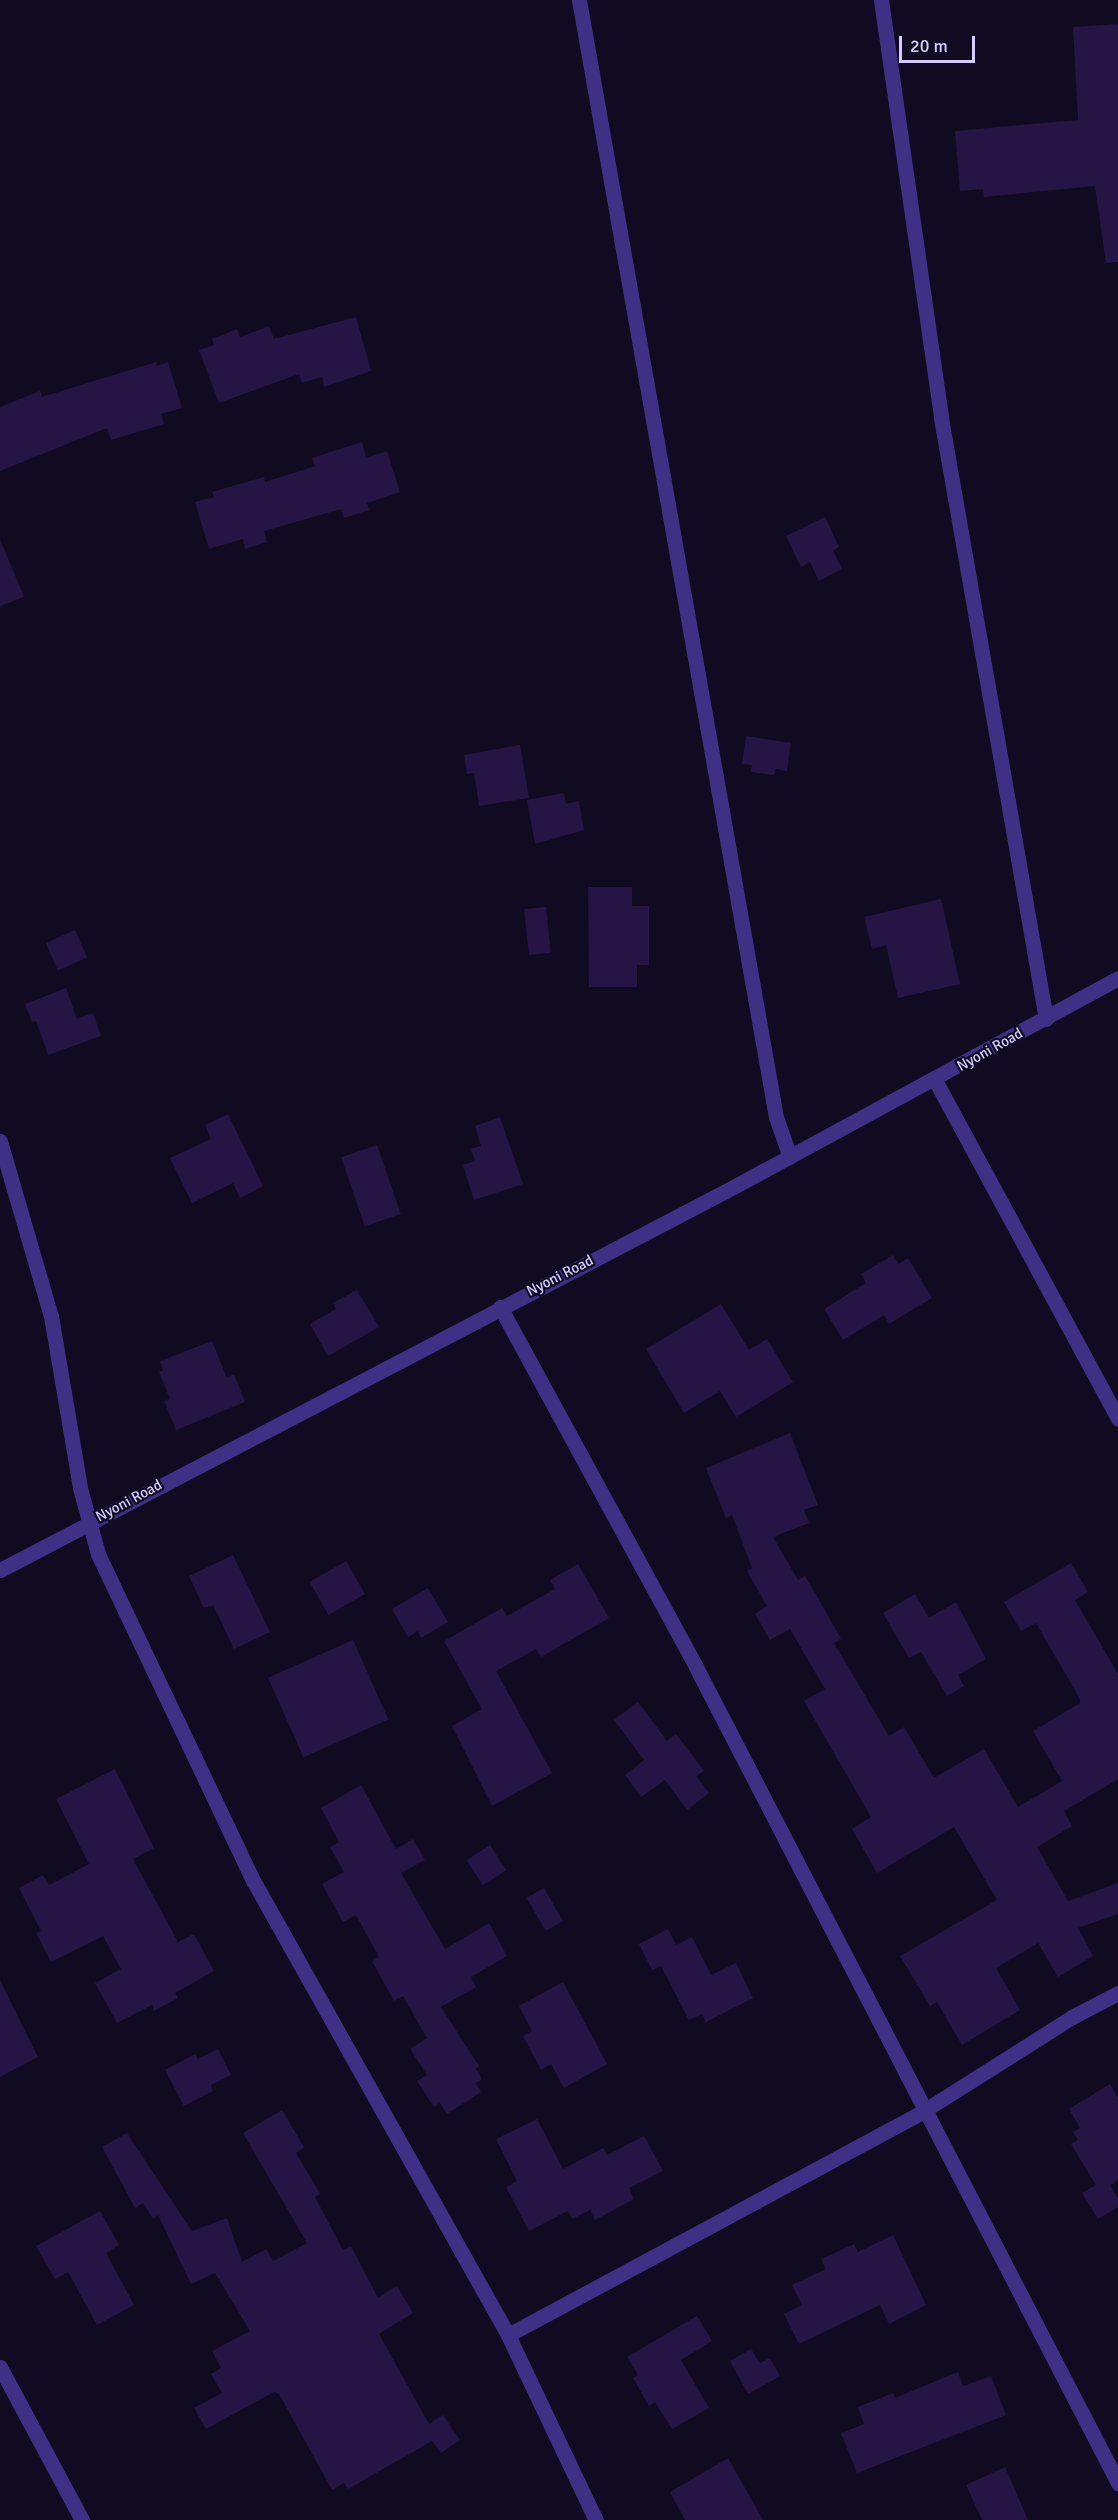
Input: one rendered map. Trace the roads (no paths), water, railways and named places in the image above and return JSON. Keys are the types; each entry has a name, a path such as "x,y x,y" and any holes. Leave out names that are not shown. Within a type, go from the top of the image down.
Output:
{"street":[{"path":"579,0 772,1093 790,1157"},
{"path":"881,0 941,418 1046,1019"},
{"name":"Nyoni Road","path":"0,1570 790,1157 935,1080 1118,978"},
{"path":"935,1080 1118,1419"},
{"path":"0,1142 51,1316 88,1522 98,1554 254,1882 508,2335 596,2520"},
{"path":"500,1307 696,1667 1118,2483"},
{"path":"508,2335 925,2110 1072,2017 1118,1993"},
{"path":"0,2367 82,2520"}]}
